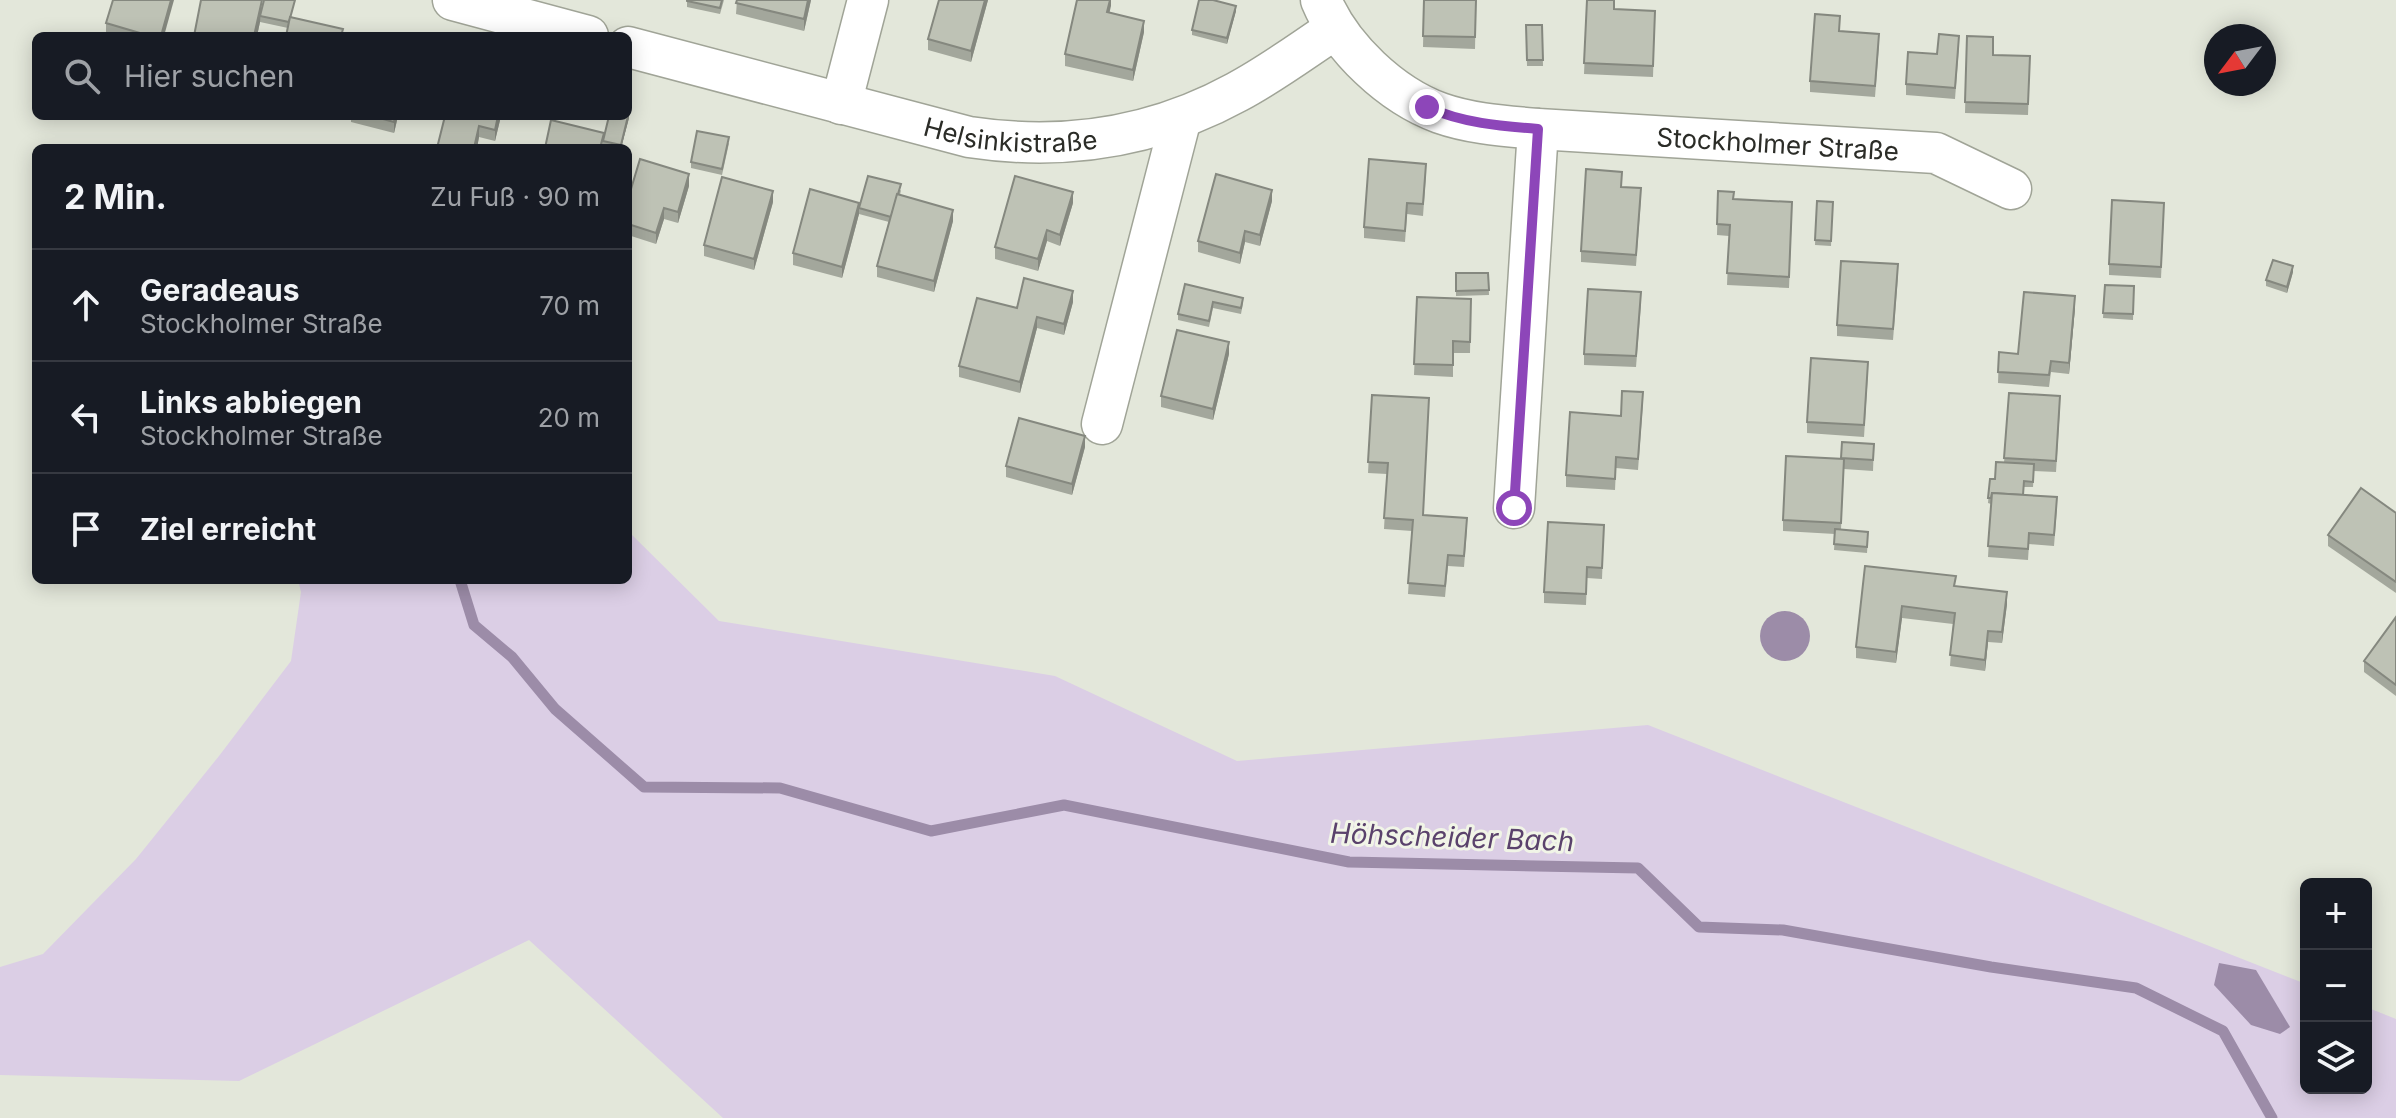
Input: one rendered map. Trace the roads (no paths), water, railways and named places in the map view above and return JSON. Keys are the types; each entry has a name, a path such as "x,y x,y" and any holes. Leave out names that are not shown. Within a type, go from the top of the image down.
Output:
{"street":[{"path":"453,0 573,32"},
{"path":"841,104 868,0"},
{"name":"Helsinkistraße","path":"632,48 969,137 1005,143 1058,144 1144,130 1181,118 1240,91 1328,15"},
{"name":"Stockholmer Straße","path":"1328,15 1374,70 1440,113 1493,125 1538,129 1936,153 2011,189"},
{"path":"1102,424 1181,118"},
{"path":"1514,508 1538,129"}],"waterway":[{"name":"Höhscheider Bach","path":"461,584 474,625 512,657 555,709 644,787 780,788 931,831 1064,805 1349,862 1638,868 1699,927 1783,930 1991,967 2136,988 2223,1031 2272,1118"}]}
